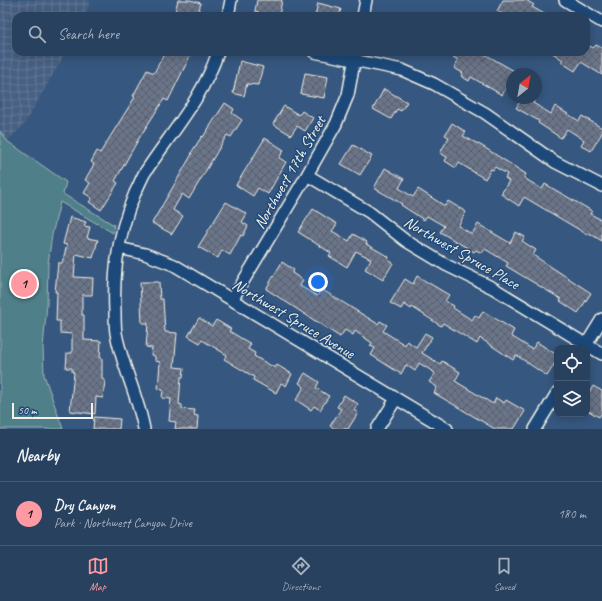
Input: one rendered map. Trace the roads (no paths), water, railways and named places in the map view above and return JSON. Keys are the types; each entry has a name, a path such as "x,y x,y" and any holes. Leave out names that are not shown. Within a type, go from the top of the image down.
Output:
{"street":[{"path":"229,12 231,0"},
{"path":"364,12 366,0"},
{"path":"565,0 585,12"},
{"path":"590,15 602,22"},
{"path":"144,429 142,414 129,380 116,332 114,291 121,234 130,206 143,175 200,93 217,56"},
{"path":"355,56 402,70 434,84 485,114 554,162 602,186"},
{"name":"Northwest 17th Street","path":"232,300 336,124 348,95 355,56"},
{"name":"Northwest Spruce Place","path":"307,175 369,212 406,241 446,265 493,288 583,345"},
{"name":"Northwest Spruce Avenue","path":"119,248 146,254 174,265 447,429"},
{"path":"586,345 602,319"},
{"name":"Northwest Spruce Place","path":"590,348 602,354"},
{"path":"535,429 554,398"},
{"path":"377,429 396,399"}],"place":[{"name":"Dry Canyon","path":"24,284"}]}
